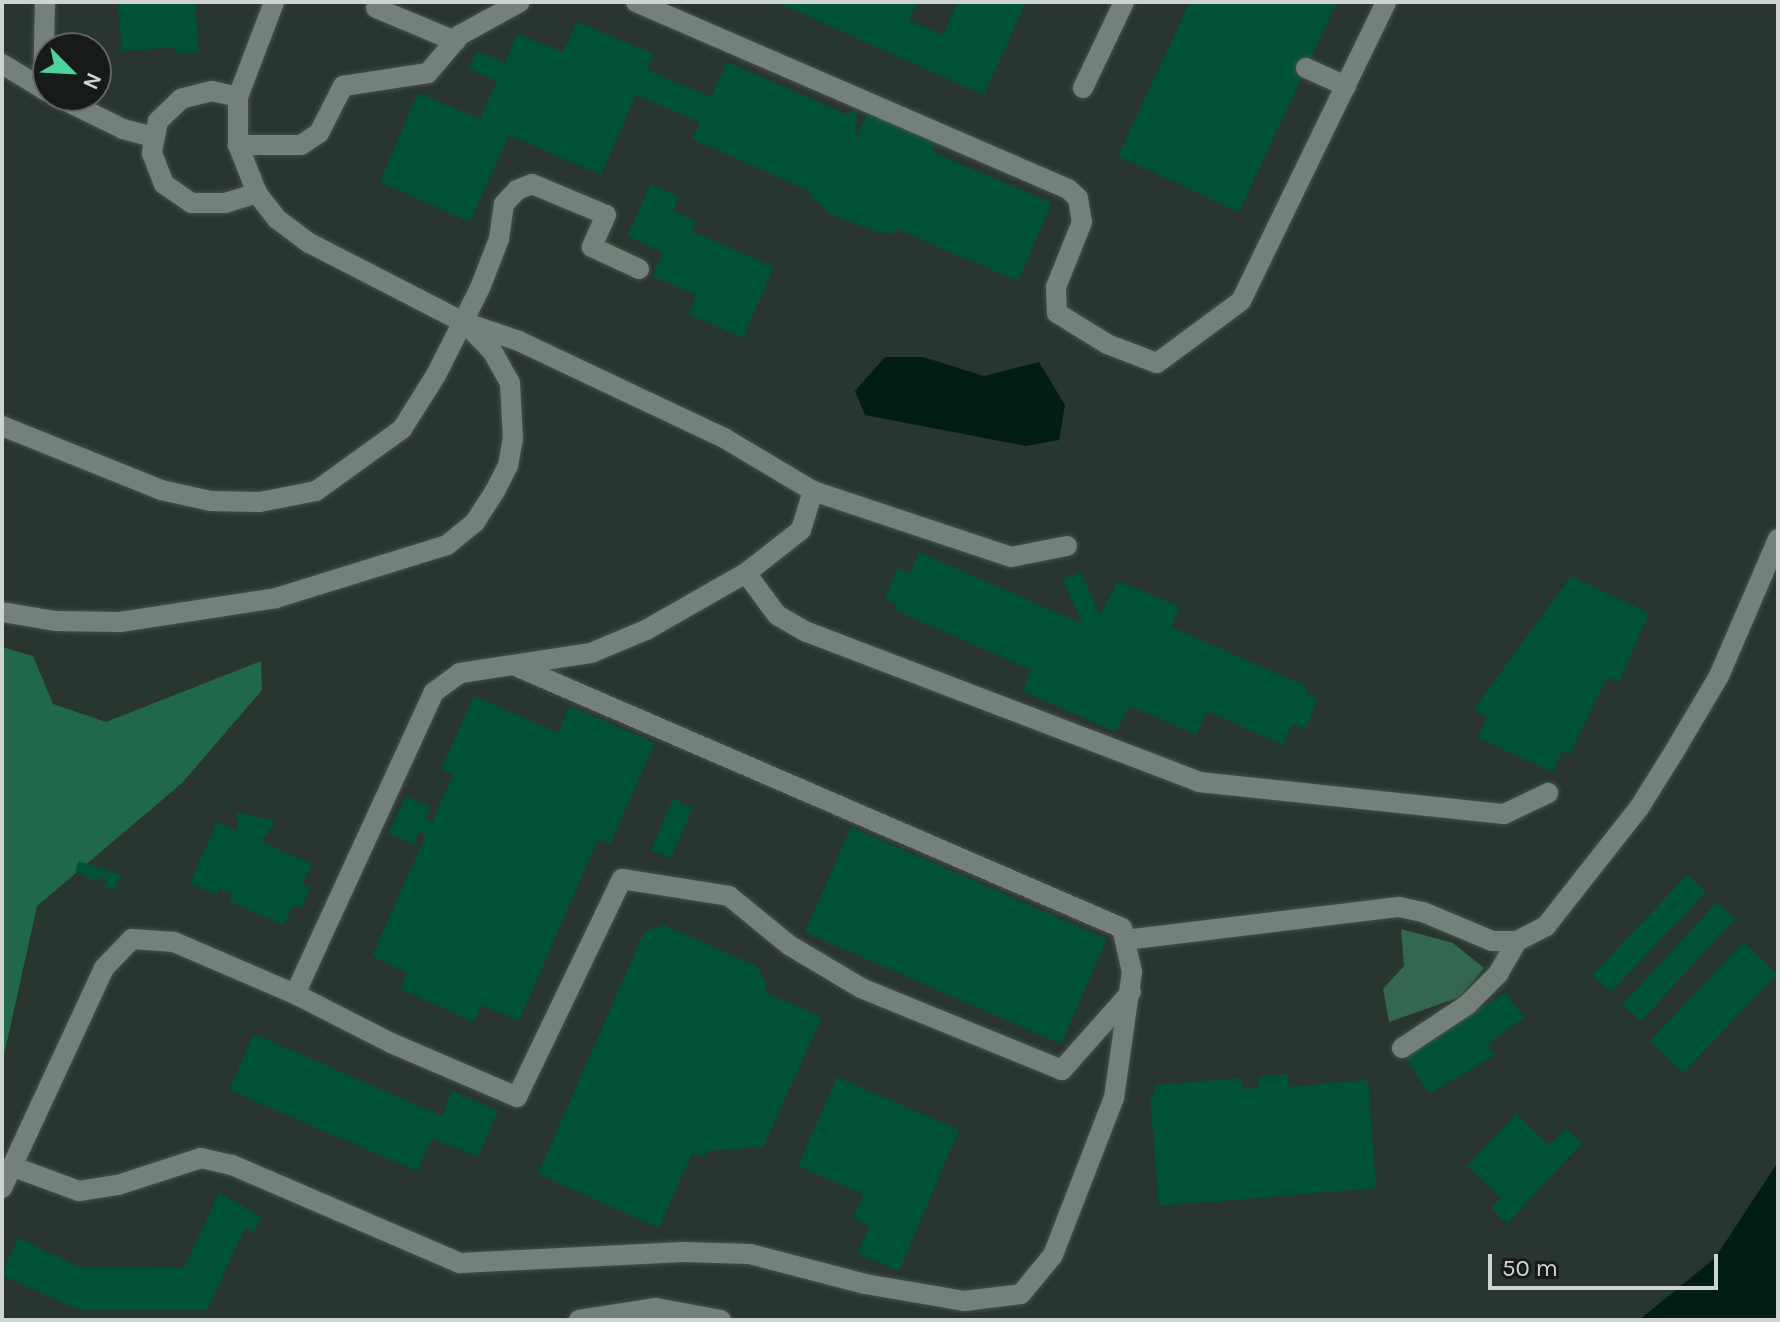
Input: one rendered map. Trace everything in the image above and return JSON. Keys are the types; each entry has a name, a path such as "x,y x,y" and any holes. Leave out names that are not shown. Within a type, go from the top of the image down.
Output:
{"street":[{"path":"45,2 46,32"},
{"path":"274,2 238,97 238,145 257,193 277,219 309,243 463,322 519,341 724,438 813,491 1011,557 1067,546"},
{"path":"238,145 301,145 319,133 343,86 428,73 455,41 520,2"},
{"path":"636,2 1068,189 1078,198 1082,222 1056,287 1057,313 1107,344 1157,363 1241,301 1386,2"},
{"path":"1083,88 1124,2"},
{"path":"376,8 455,41"},
{"path":"2,64 32,82"},
{"path":"1306,68 1346,86"},
{"path":"238,97 212,91 181,99 158,121 153,137 156,170 176,196 208,206 257,193"},
{"path":"89,112 123,129 153,137"},
{"path":"2,426 161,490 211,501 260,502 316,491 402,429 463,322 499,239 504,204 517,190 532,184 606,215 592,247 639,269"},
{"path":"2,612 84,623 135,620 276,598 396,565 447,545 475,522 494,493 513,439 510,383 492,351 463,322"},
{"path":"295,994 434,692 460,673 518,667 591,653 646,630 746,573 801,530 813,491"},
{"path":"1125,940 1399,907 1423,912 1492,941 1517,941 1546,926 1639,808 1719,676 1778,539"},
{"path":"746,573 777,615 807,632 1199,782 1504,814 1548,793"},
{"path":"11,1166 79,1191 118,1185 201,1158 232,1165 460,1263 683,1252 750,1254 865,1284 964,1301 1021,1294 1053,1255 1114,1098 1131,992 1122,928 518,667"},
{"path":"2,1188 104,968 132,939 174,942 295,994 391,1043 517,1097 622,879 729,896 789,945 861,988 1062,1070 1131,992"},
{"path":"1402,1048 1467,1005 1498,974 1517,941"},
{"path":"579,1320 656,1308 721,1320"}],"green space":[{"path":"2,647 33,656 53,704 106,722 261,661 262,690 182,783 37,906 2,1064"},
{"path":"1401,929 1453,943 1484,968 1460,997 1389,1022 1383,989 1404,966"}],"shaded area":[{"path":"885,357 923,357 984,376 1039,362 1065,405 1059,440 1026,446 865,415 855,391"},
{"path":"1778,1162 1778,1320 1639,1320 1715,1258"}],"building":[{"path":"195,2 199,52 175,53 174,47 122,51 118,3"},
{"path":"776,2 917,2 909,20 943,35 958,2 1026,2 984,95"},
{"path":"1190,2 1337,2 1239,212 1118,156"},
{"path":"577,22 654,54 647,70 711,97 727,62 846,114 857,111 856,138 869,109 938,138 932,152 1052,203 1018,281 897,229 895,234 879,232 836,217 810,197 812,192 692,139 700,122 636,95 601,175 509,135 470,222 380,182 418,93 480,119 497,81 469,68 477,51 505,63 517,34 563,52"},
{"path":"651,184 679,197 673,211 696,221 691,231 774,267 743,338 689,314 696,295 652,276 663,252 627,236"},
{"path":"919,552 1082,624 1063,579 1081,572 1100,615 1118,581 1180,607 1171,627 1308,687 1305,693 1318,699 1305,729 1292,724 1283,745 1207,711 1196,735 1129,705 1116,732 1023,691 1031,670 895,610 897,604 884,599 898,568 910,574"},
{"path":"1571,576 1649,613 1619,682 1607,677 1570,754 1562,751 1553,772 1478,738 1487,716 1473,710"},
{"path":"474,696 558,733 570,706 655,743 610,844 598,839 519,1021 482,1005 474,1022 401,989 407,972 372,956 426,835 419,832 414,845 388,833 406,796 431,807 426,819 432,822 453,775 441,769"},
{"path":"673,799 693,808 671,858 651,850"},
{"path":"237,812 275,821 262,842 312,864 302,884 310,888 301,908 293,905 284,925 229,901 232,894 219,889 216,895 190,883 217,822 238,831"},
{"path":"851,827 1107,939 1061,1044 805,932"},
{"path":"79,861 121,875 114,890 103,885 106,879 100,876 97,882 75,871"},
{"path":"1687,875 1706,892 1611,992 1592,975"},
{"path":"1717,902 1735,919 1641,1021 1622,1005"},
{"path":"664,925 758,967 767,986 764,992 822,1017 763,1147 707,1151 704,1157 692,1153 659,1228 538,1174 644,932"},
{"path":"1744,942 1777,974 1683,1073 1650,1041"},
{"path":"1506,992 1524,1018 1487,1044 1495,1055 1429,1094 1404,1054"},
{"path":"254,1034 442,1116 452,1091 498,1111 478,1157 432,1138 417,1171 229,1090"},
{"path":"1288,1074 1289,1087 1368,1080 1376,1188 1159,1206 1150,1097 1155,1096 1154,1085 1242,1078 1243,1089 1259,1088 1258,1077"},
{"path":"837,1077 959,1130 899,1271 858,1254 869,1226 853,1218 863,1194 798,1166"},
{"path":"1516,1114 1549,1145 1566,1128 1582,1143 1507,1224 1491,1208 1501,1198 1467,1166"},
{"path":"219,1193 261,1216 254,1232 245,1228 207,1310 79,1310 2,1275 18,1238 79,1267 184,1268"}]}
